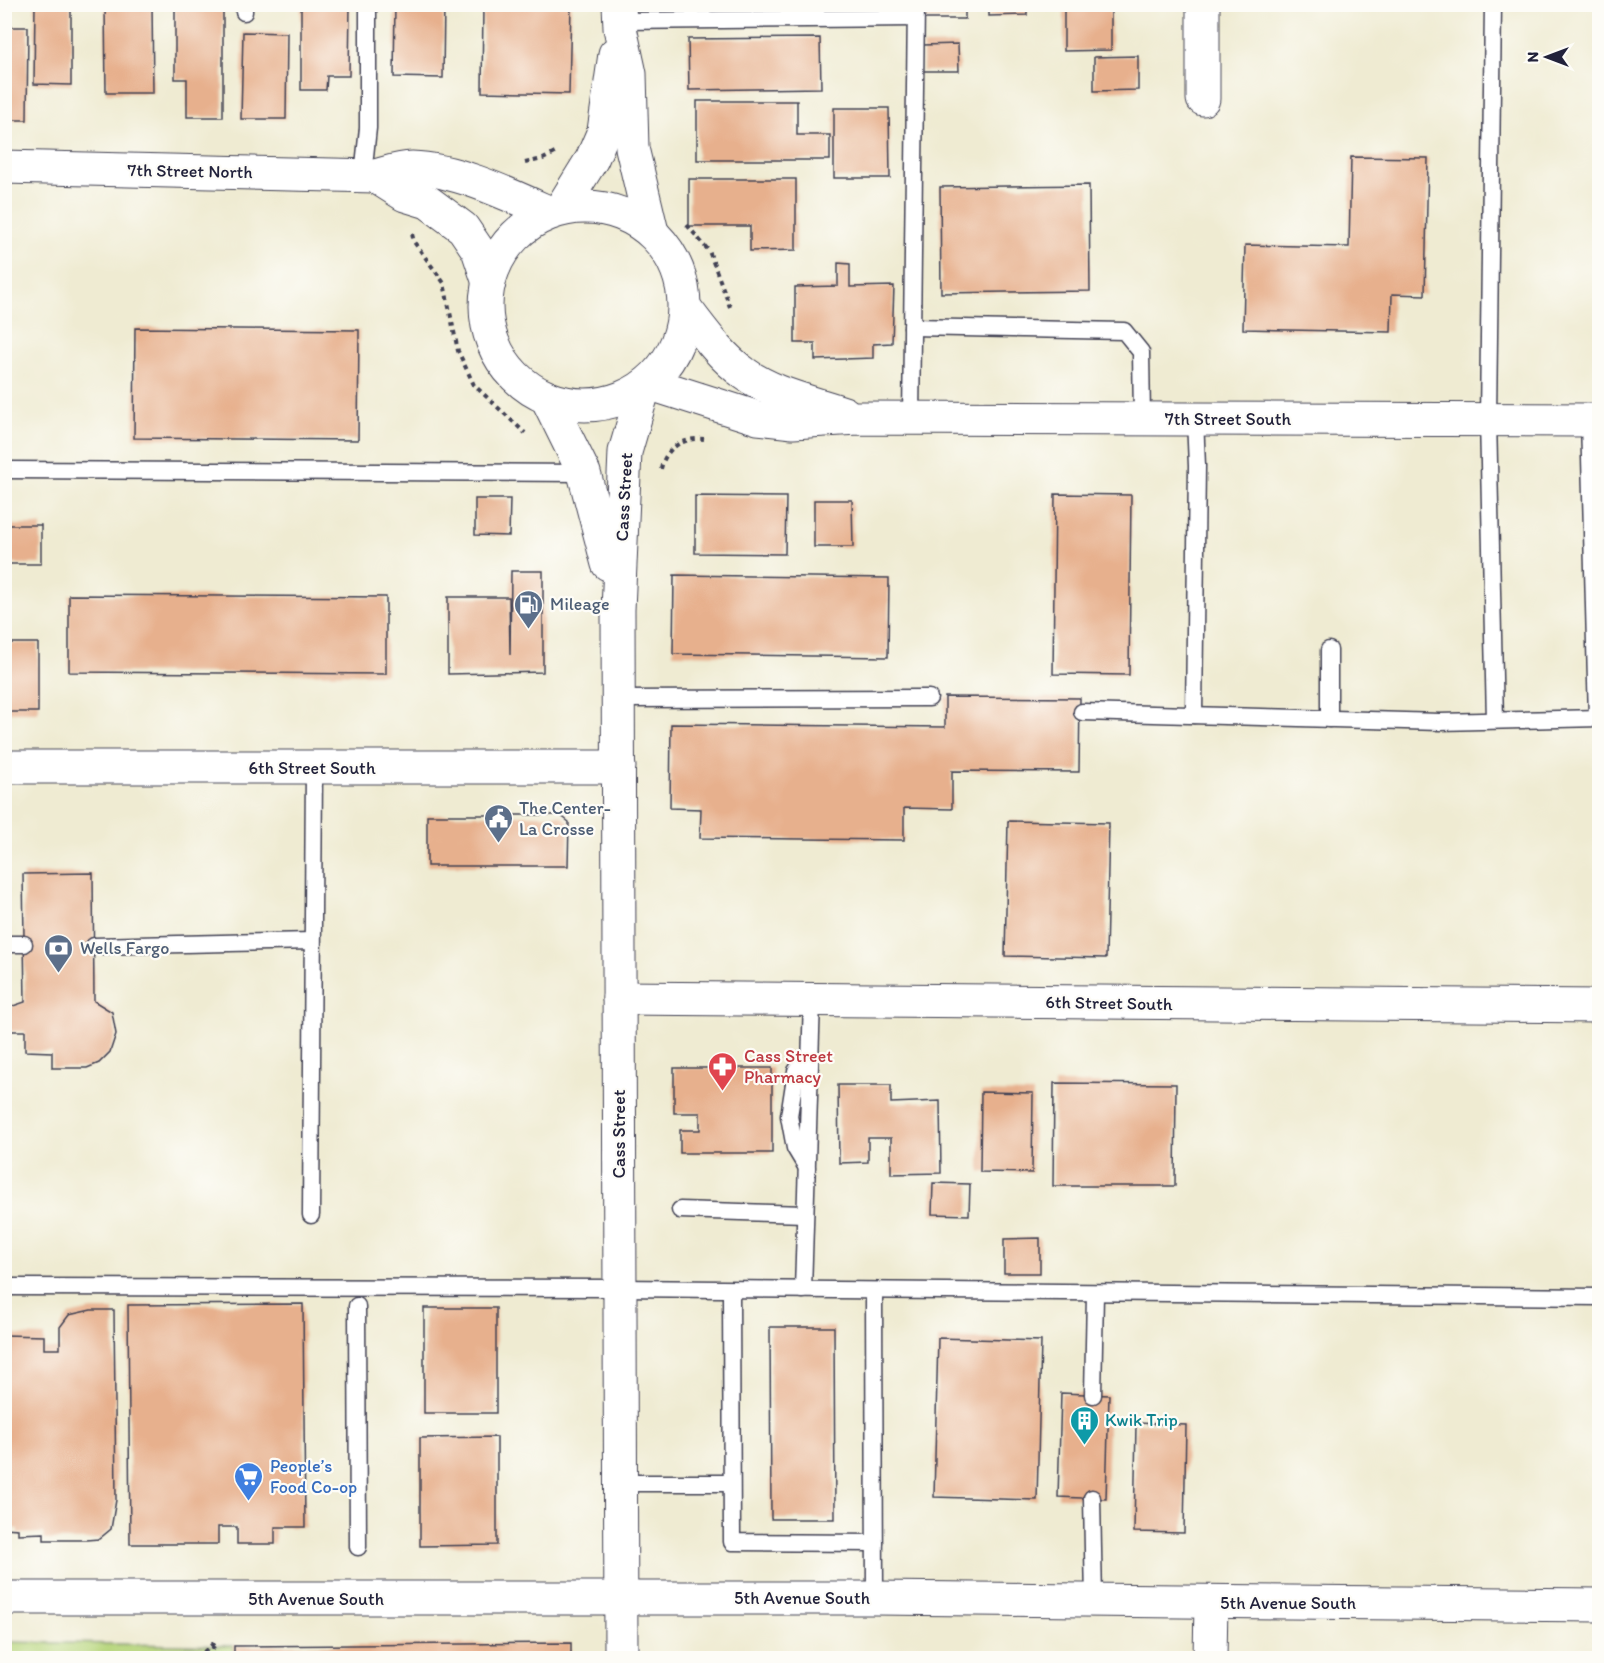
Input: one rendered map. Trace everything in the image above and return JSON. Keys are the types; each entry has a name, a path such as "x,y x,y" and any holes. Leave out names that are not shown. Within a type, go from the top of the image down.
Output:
{"street":[{"path":"1203,4 1203,99"},
{"path":"555,211 592,159 604,131 619,18"},
{"path":"619,18 630,74 632,148 652,232"},
{"name":"7th Street North","path":"4,167 369,175 410,168 435,171 555,211"},
{"path":"369,175 405,195 428,202 463,228 478,250 489,284"},
{"path":"585,206 609,209 632,218 652,232 666,248 677,266 683,286 685,308 682,329 674,351 661,370 646,385 623,398 600,405 577,405 547,398 516,377 493,343 488,324 489,284 496,264 516,235 529,224 555,211 585,206"},
{"name":"7th Street South","path":"685,308 723,355 746,375 766,386 857,418"},
{"name":"7th Street South","path":"646,385 758,418 794,422 857,418 1594,420"},
{"name":"Cass Street","path":"621,1659 618,609 625,452 646,385"},
{"name":"Cass Street","path":"547,398 569,473 600,525 618,609"},
{"name":"6th Street South","path":"4,767 619,767"},
{"name":"6th Street South","path":"619,998 1599,1006"},
{"name":"5th Avenue South","path":"4,1598 359,1600 621,1597 875,1598 1599,1605"},
{"path":"1210,1659 1211,1603"}],"lane":[{"path":"368,4 369,175"},
{"path":"1492,4 1488,420 1495,720"},
{"path":"619,18 915,11 911,418"},
{"path":"912,327 1124,331 1141,352 1143,418"},
{"path":"1194,715 1197,466 1195,419"},
{"path":"1082,712 1329,719 1598,718 1594,420"},
{"path":"4,470 569,473"},
{"path":"1329,650 1329,719"},
{"path":"618,699 928,698"},
{"path":"311,1215 314,768"},
{"path":"94,946 312,941"},
{"path":"4,944 24,944"},
{"path":"803,1290 812,1000"},
{"path":"680,1210 805,1214"},
{"path":"4,1287 620,1288 1599,1297"},
{"path":"731,1290 732,1542 875,1543"},
{"path":"874,1291 875,1598"},
{"path":"1093,1395 1095,1294"},
{"path":"357,1306 358,1547"},
{"path":"620,1483 731,1483"},
{"path":"1092,1498 1094,1601"}],"path":[{"path":"516,160 525,163 543,159 559,151"},
{"path":"684,221 709,251 734,314"},
{"path":"414,242 444,283 455,343 474,385 569,473"},
{"path":"661,472 667,455 675,446 687,439 707,440"},
{"path":"197,1659 216,1642 208,1659"}],"green space":[{"path":"5,1642 234,1646 234,1658 5,1658"}],"building":[{"path":"35,4 71,4 71,85 34,84"},
{"path":"105,4 152,4 153,93 106,93"},
{"path":"175,4 223,4 223,117 187,117 187,79 175,79"},
{"path":"301,4 350,4 349,76 327,76 326,90 301,90"},
{"path":"395,4 444,4 443,78 394,77"},
{"path":"483,4 571,4 569,94 482,92"},
{"path":"989,4 1027,4 1027,15 989,16"},
{"path":"1052,4 1111,4 1111,50 1064,51 1064,9 1052,9"},
{"path":"923,5 965,5 965,19 923,19"},
{"path":"4,27 28,27 27,120 4,120"},
{"path":"243,32 287,33 286,119 241,119"},
{"path":"820,38 821,88 689,90 688,39"},
{"path":"958,44 959,71 923,71 923,45"},
{"path":"1138,56 1138,90 1094,91 1094,57"},
{"path":"697,101 797,101 797,135 830,135 830,160 697,160"},
{"path":"834,108 889,108 890,178 834,178"},
{"path":"1351,157 1428,158 1425,295 1392,294 1391,332 1243,329 1245,245 1349,247"},
{"path":"689,179 796,179 796,250 750,251 750,226 689,226"},
{"path":"1089,185 1090,291 941,293 940,187"},
{"path":"838,263 850,264 850,287 894,286 892,343 873,344 873,358 815,360 815,343 795,343 795,287 838,286"},
{"path":"135,328 359,330 358,440 134,438"},
{"path":"1055,494 1131,495 1129,675 1053,674"},
{"path":"695,496 786,497 785,554 695,553"},
{"path":"475,499 510,499 509,536 475,535"},
{"path":"814,500 852,500 853,547 814,547"},
{"path":"4,525 41,525 41,564 4,564"},
{"path":"511,571 543,571 543,672 448,674 448,597 509,597 510,655"},
{"path":"674,575 889,578 888,657 673,654"},
{"path":"69,595 386,597 386,674 69,672"},
{"path":"4,643 38,643 38,712 4,712"},
{"path":"945,697 1080,698 1079,772 952,771 952,809 904,808 904,840 700,838 701,809 670,808 671,724 945,727"},
{"name":"The Center- La Crosse","path":"427,815 560,815 569,822 568,866 427,866"},
{"path":"1008,821 1109,823 1106,958 1005,956"},
{"name":"Wells Fargo","path":"93,873 94,1001 112,1012 116,1034 110,1052 99,1063 87,1068 52,1068 52,1052 25,1051 25,1031 4,1031 4,1009 25,1002 23,874"},
{"name":"Cass Street Pharmacy","path":"674,1068 772,1068 772,1153 680,1153 680,1130 700,1130 700,1113 674,1113"},
{"path":"1054,1083 1176,1084 1175,1186 1053,1186"},
{"path":"838,1085 891,1085 891,1103 940,1101 941,1173 891,1174 891,1138 868,1138 868,1162 839,1163"},
{"path":"981,1092 1033,1093 1032,1173 980,1172"},
{"path":"933,1183 970,1184 969,1215 932,1214"},
{"path":"1040,1238 1040,1273 1004,1273 1004,1239"},
{"path":"303,1304 305,1527 275,1527 275,1544 237,1544 237,1527 218,1527 218,1544 130,1544 128,1305"},
{"path":"424,1308 496,1308 496,1413 424,1413"},
{"path":"91,1310 114,1310 116,1500 111,1529 99,1539 86,1540 44,1540 44,1533 18,1534 18,1529 4,1528 4,1335 44,1336 44,1349 60,1349 60,1327 69,1315"},
{"path":"770,1327 834,1327 835,1519 771,1519"},
{"path":"938,1338 1041,1341 1037,1500 934,1497"},
{"name":"Kwik Trip","path":"1061,1393 1109,1395 1106,1499 1058,1497"},
{"path":"1136,1423 1186,1425 1184,1533 1134,1532"},
{"path":"497,1437 497,1545 420,1546 420,1438"},
{"path":"571,1643 571,1658 234,1658 234,1646"}],"place":[{"name":"Mileage","path":"529,630"},
{"name":"The Center- La Crosse","path":"498,844"},
{"name":"Wells Fargo","path":"59,974"},
{"name":"Cass Street Pharmacy","path":"723,1092"},
{"name":"Kwik Trip","path":"1084,1446"},
{"name":"People’s Food Co-op","path":"249,1502"}]}
